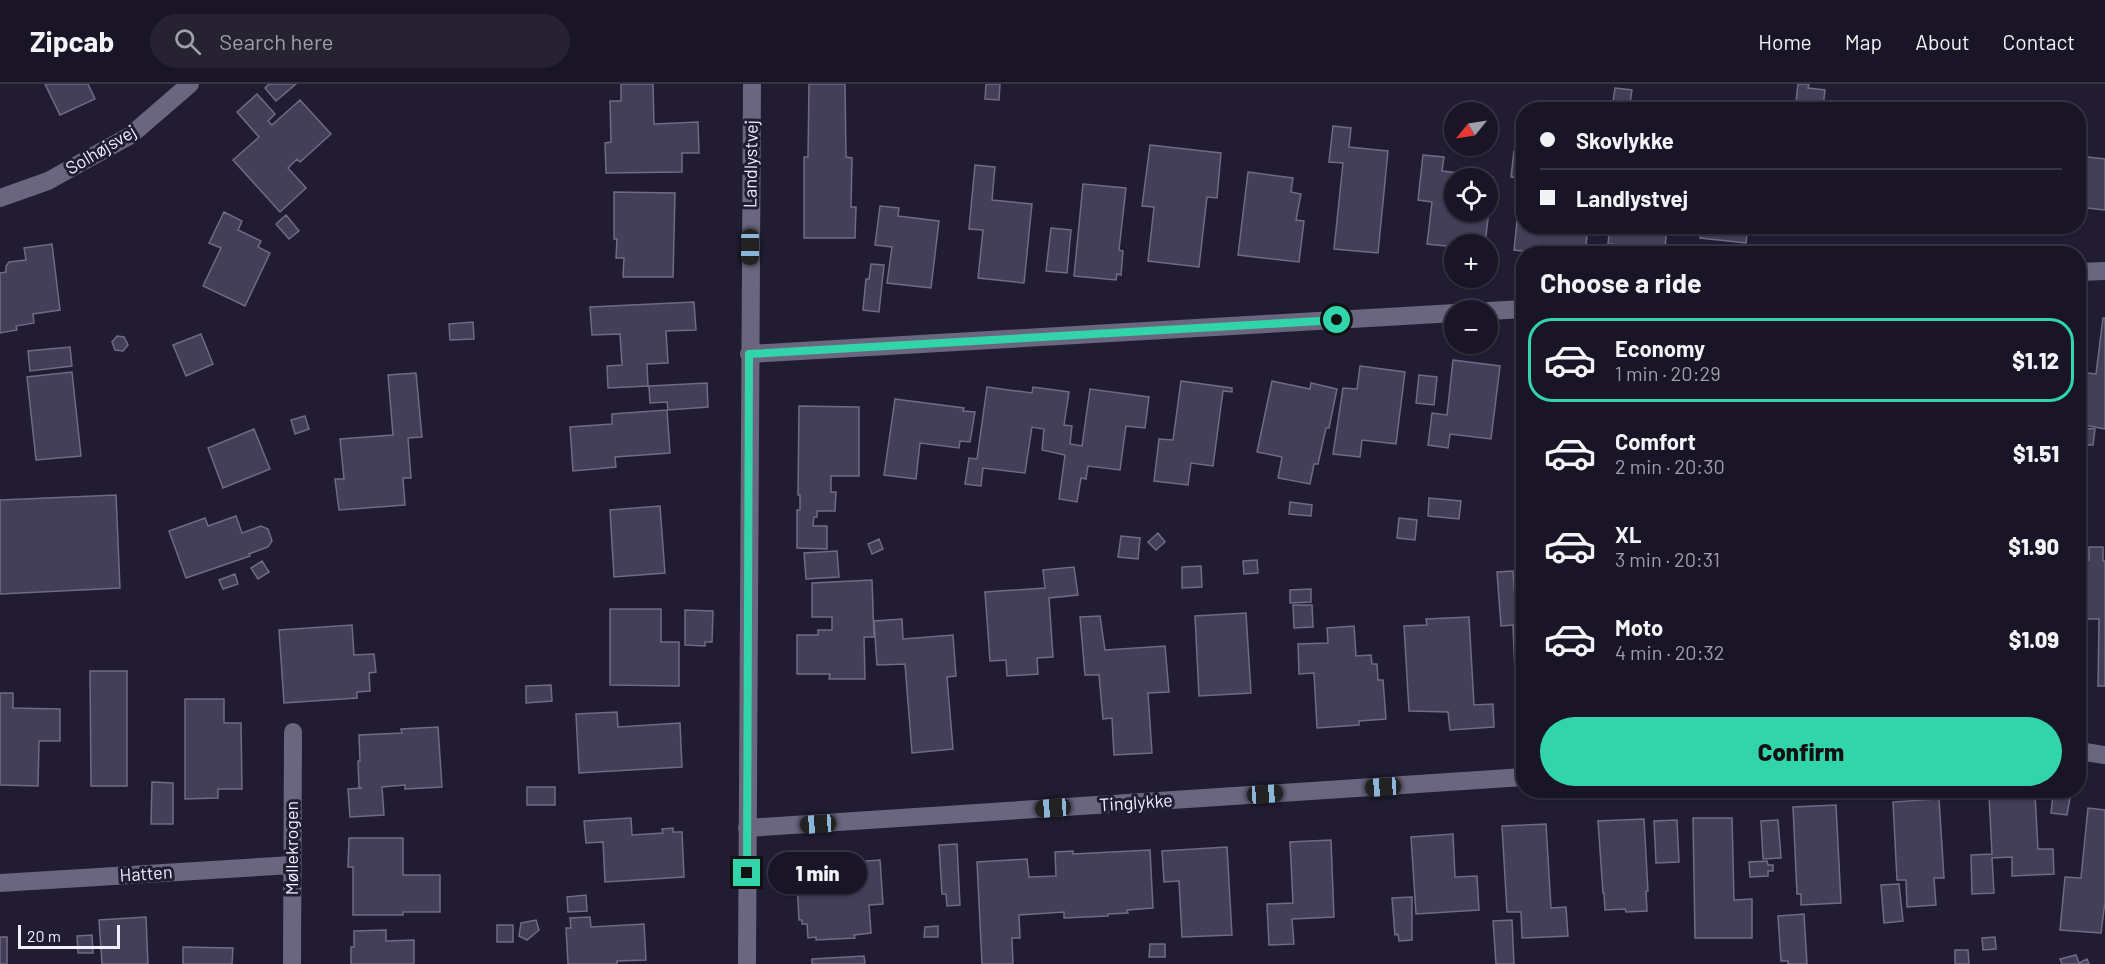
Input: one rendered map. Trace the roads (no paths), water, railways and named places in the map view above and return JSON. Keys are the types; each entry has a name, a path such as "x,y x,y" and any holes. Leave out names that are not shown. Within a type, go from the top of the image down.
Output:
{"street":[{"name":"Solhøjsvej","path":"0,198 48,181 131,135 190,84"},
{"name":"Landlystvej","path":"747,964 752,84"},
{"path":"2086,272 2105,271"},
{"path":"1498,310 1516,309"},
{"path":"749,354 1444,314"},
{"name":"Møllekrogen","path":"292,964 293,732"},
{"path":"2086,752 2105,755"},
{"name":"Tinglykke","path":"747,828 1516,778"},
{"name":"Hatten","path":"0,883 292,865"}]}
